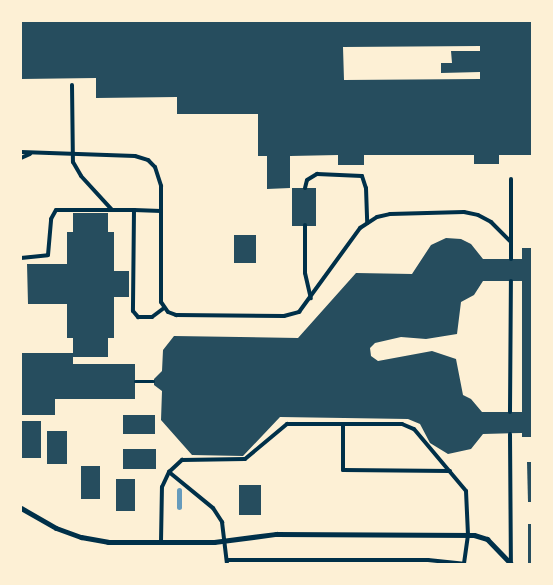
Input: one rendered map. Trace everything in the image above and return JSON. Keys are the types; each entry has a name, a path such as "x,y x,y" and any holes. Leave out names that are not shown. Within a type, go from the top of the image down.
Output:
{"street":[{"path":"21,508 81,537 108,542 225,541 276,534 468,534 487,539 511,563"}],"lane":[{"path":"72,85 72,154 80,176 112,210"},
{"path":"21,152 30,154 135,156 148,160 160,176 160,290 164,308"},
{"path":"21,158 30,154"},
{"path":"305,188 307,180 317,174 362,176 366,188 366,223"},
{"path":"511,179 511,259"},
{"path":"21,258 48,254 51,219 56,210 161,210"},
{"path":"134,210 132,311 138,317 152,316 164,308"},
{"path":"164,308 188,316 284,316 299,312 311,298 349,240 366,223 390,214 464,212 491,222 511,242"},
{"path":"305,226 305,273 311,298"},
{"path":"510,412 511,281"},
{"path":"160,542 162,487 169,472 182,460 250,457 287,424 409,426 450,471 466,492 468,534 464,564 227,562 222,522 214,508 169,472"},
{"path":"343,424 343,470 450,471"},
{"path":"510,434 511,563"}],"path":[{"path":"135,381 154,381"}],"building":[{"path":"21,21 531,21 532,155 499,155 499,164 474,164 474,155 364,155 364,165 338,165 338,155 290,156 290,188 267,189 267,156 258,156 258,114 177,114 177,97 96,98 96,78 21,79","holes":["480,46 480,51 451,51 452,63 441,63 441,73 480,72 480,79 344,80 343,47"]},
{"path":"292,188 316,188 316,226 292,226"},
{"path":"73,213 108,213 108,232 114,232 114,271 129,271 129,297 114,297 114,338 108,338 108,357 73,357 73,364 135,364 135,399 55,399 55,415 21,415 21,353 73,353 73,338 67,338 67,304 28,304 27,264 67,264 67,232 73,232"},
{"path":"234,235 256,235 256,263 234,263"},
{"path":"446,238 461,239 471,244 483,259 522,259 522,248 532,248 532,437 522,437 522,433 483,434 471,449 448,454 430,443 420,424 408,419 280,417 243,456 192,455 161,420 162,391 154,385 154,379 162,371 163,350 174,336 298,338 356,273 412,274 431,245","holes":["483,281 522,281 522,412 482,412 471,399 463,395 456,359 432,351 378,361 371,356 370,348 375,343 401,337 426,339 457,334 461,302 474,295"]},
{"path":"123,415 155,415 155,434 123,434"},
{"path":"21,421 41,421 41,458 21,458"},
{"path":"47,431 67,431 67,464 47,464"},
{"path":"123,449 156,449 156,469 123,469"},
{"path":"527,462 532,462 532,502 528,502"},
{"path":"81,466 100,466 100,499 81,499"},
{"path":"116,479 135,479 135,511 116,511"},
{"path":"239,485 261,485 261,515 239,515"},
{"path":"528,524 532,524 532,564 528,564"}],"waterway":[{"path":"179,490 179,507"}]}
